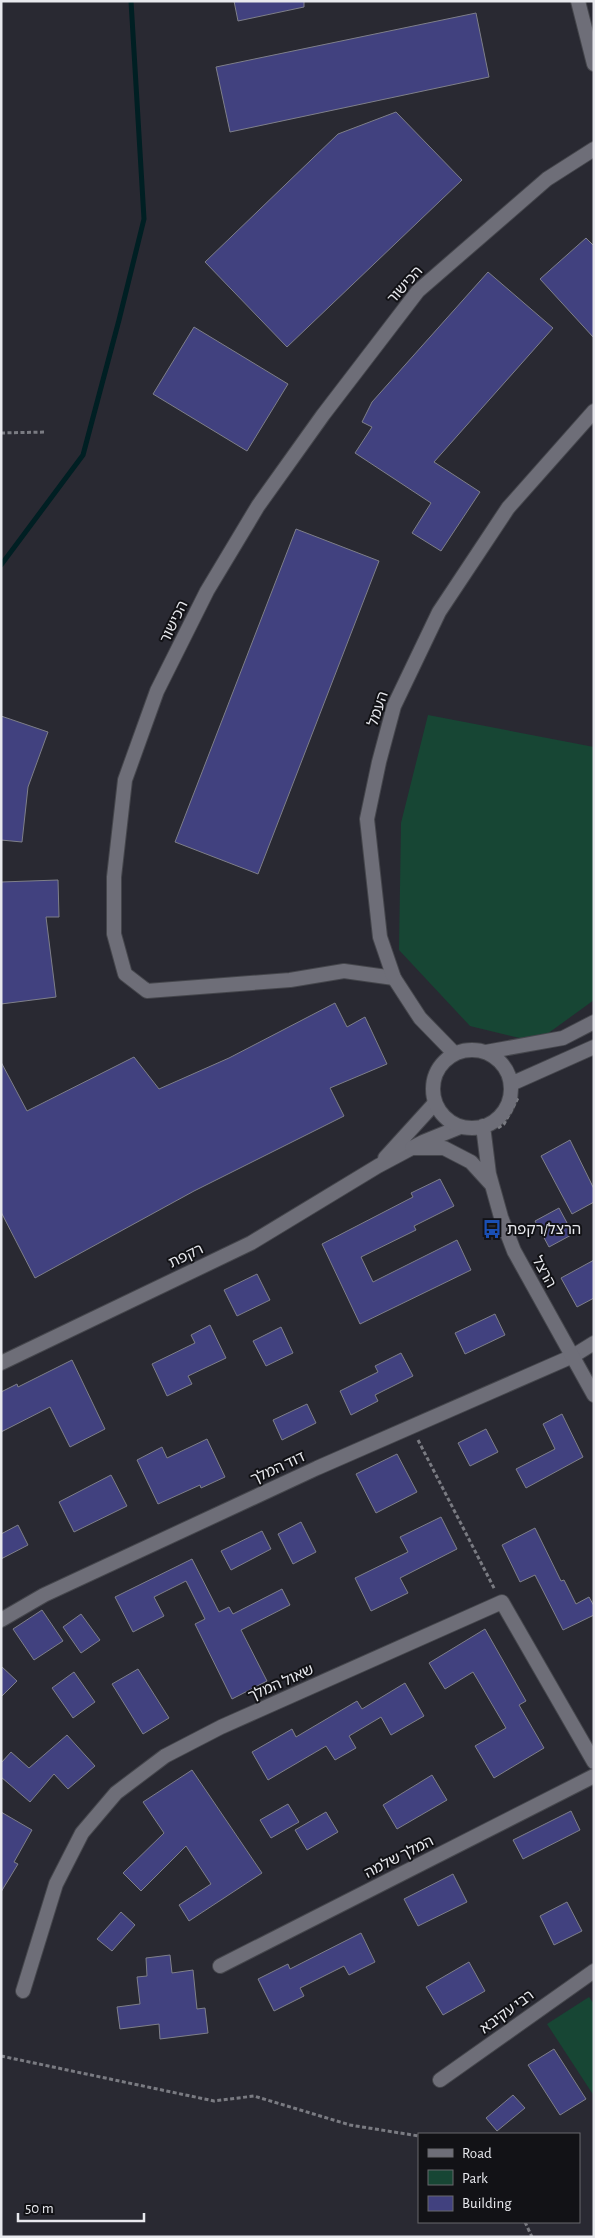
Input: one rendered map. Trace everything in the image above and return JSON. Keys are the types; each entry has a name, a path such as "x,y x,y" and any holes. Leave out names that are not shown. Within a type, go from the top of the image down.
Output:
{"street":[{"path":"578,1 594,64"},
{"name":"הכישור","path":"394,978 344,971 290,980 147,991 125,974 114,934 114,877 126,780 158,691 207,591 258,506 323,415 418,291 548,179 594,149"},
{"name":"העמל","path":"454,1053 420,1018 394,978 380,937 367,819 379,762 394,706 439,612 508,508 594,411"},
{"path":"486,1052 563,1038 594,1022"},
{"path":"516,1088 503,1065 486,1052 476,1049 454,1053 445,1060 437,1069 433,1086 435,1103 441,1113 450,1121 460,1126 484,1131 505,1110 516,1088 594,1047"},
{"name":"רקפת","path":"378,1166 435,1103"},
{"name":"רקפת","path":"1,1363 250,1243 378,1166 460,1126"},
{"name":"הרצל","path":"484,1131 493,1186 501,1216 514,1251 594,1395"},
{"path":"412,1148 444,1148 471,1162 493,1186"},
{"name":"דוד המלך","path":"1,1620 44,1595 411,1426 573,1356 594,1342"},
{"path":"502,1602 594,1762"},
{"name":"שאול המלך","path":"23,1991 56,1884 82,1833 116,1793 165,1756 221,1727 502,1602"},
{"name":"המלך שלמה","path":"220,1966 594,1776"},
{"name":"רבי עקיבא","path":"440,2080 594,1971"}],"path":[{"path":"1,433 46,432"},
{"path":"484,1131 504,1124 516,1088"},
{"path":"411,1426 502,1602"},
{"path":"1,2056 214,2101 254,2096 350,2125 418,2136"},
{"path":"525,2223 532,2237"}],"green space":[{"path":"428,715 594,747 594,1000 536,1042 470,1026 399,950 401,823"},
{"path":"589,1997 594,2004 594,2096 547,2024"}],"building":[{"path":"234,1 304,1 304,7 238,21"},
{"path":"476,13 489,77 230,132 216,67"},
{"path":"396,112 462,180 287,347 205,262 338,134"},
{"path":"586,238 594,246 594,338 540,279"},
{"path":"488,272 553,328 434,462 480,492 441,551 412,533 431,503 355,453 372,427 362,422 372,402"},
{"path":"194,327 288,384 247,451 153,394"},
{"path":"296,529 379,561 258,874 175,842"},
{"path":"1,716 48,732 28,787 22,842 1,840"},
{"path":"58,880 59,917 46,917 56,997 1,1004 1,882"},
{"path":"335,1003 347,1027 365,1017 387,1064 330,1088 344,1116 194,1191 35,1278 1,1212 1,1062 27,1111 134,1057 159,1089 229,1058"},
{"path":"570,1140 594,1189 594,1202 572,1214 541,1156"},
{"path":"440,1179 454,1206 414,1226 416,1230 361,1257 373,1282 457,1240 471,1270 360,1324 322,1244 413,1197 411,1193"},
{"path":"559,1208 573,1234 549,1247 535,1221"},
{"path":"594,1260 594,1298 577,1307 561,1278"},
{"path":"257,1274 270,1300 237,1316 224,1290"},
{"path":"495,1314 505,1335 465,1354 455,1333"},
{"path":"210,1325 226,1358 188,1376 192,1384 167,1396 152,1364 195,1343 191,1335"},
{"path":"281,1327 293,1353 266,1366 253,1341"},
{"path":"401,1353 413,1376 375,1395 378,1401 351,1415 340,1391 378,1372 375,1366"},
{"path":"72,1360 105,1429 70,1447 50,1407 1,1432 1,1392 17,1384 18,1387"},
{"path":"307,1404 316,1423 282,1440 273,1420"},
{"path":"562,1414 583,1457 526,1488 516,1469 555,1449 543,1424"},
{"path":"486,1429 498,1452 470,1466 458,1443"},
{"path":"207,1439 225,1477 201,1488 200,1485 158,1504 137,1460 162,1447 167,1458"},
{"path":"397,1454 417,1492 376,1513 356,1474"},
{"path":"111,1475 127,1506 74,1532 59,1502"},
{"path":"441,1517 457,1549 400,1578 408,1593 371,1611 355,1578 408,1552 400,1537"},
{"path":"301,1522 316,1552 293,1564 278,1534"},
{"path":"18,1525 28,1545 1,1559 1,1534"},
{"path":"535,1528 561,1581 564,1580 576,1604 589,1597 594,1606 594,1615 563,1630 535,1575 520,1582 502,1545"},
{"path":"262,1531 271,1549 231,1570 221,1551"},
{"path":"192,1559 219,1612 229,1607 233,1614 282,1589 290,1605 241,1630 267,1681 232,1699 195,1624 205,1619 186,1581 154,1597 164,1616 133,1632 115,1597"},
{"path":"42,1610 63,1641 34,1660 13,1629"},
{"path":"81,1614 100,1640 81,1653 63,1627"},
{"path":"485,1629 526,1701 519,1705 544,1748 494,1778 475,1746 506,1728 473,1672 445,1689 429,1663"},
{"path":"1,1666 17,1681 1,1697"},
{"path":"138,1669 169,1718 143,1734 112,1684"},
{"path":"74,1672 95,1702 73,1718 52,1688"},
{"path":"405,1683 424,1716 391,1735 381,1717 349,1736 356,1748 335,1760 326,1746 268,1780 252,1752 292,1729 296,1737 357,1701 362,1709"},
{"path":"67,1735 95,1766 68,1789 54,1774 30,1802 1,1777 1,1763 11,1752 29,1768"},
{"path":"192,1770 262,1873 189,1921 179,1905 211,1884 186,1846 141,1891 123,1873 164,1833 143,1802"},
{"path":"432,1775 447,1800 397,1829 383,1805"},
{"path":"288,1804 299,1822 271,1838 260,1820"},
{"path":"571,1811 580,1830 523,1859 513,1840"},
{"path":"1,1812 32,1830 14,1862 18,1864 1,1892"},
{"path":"326,1812 338,1832 307,1850 295,1830"},
{"path":"453,1874 467,1902 418,1926 404,1899"},
{"path":"567,1902 582,1931 554,1945 540,1916"},
{"path":"121,1912 135,1925 112,1951 97,1939"},
{"path":"361,1933 375,1962 349,1975 344,1966 300,1988 304,1996 274,2011 258,1979 288,1964 290,1969"},
{"path":"170,1955 172,1973 193,1970 197,2009 205,2008 208,2033 160,2039 159,2024 120,2029 117,2007 140,2004 137,1977 147,1976 146,1958"},
{"path":"469,1962 485,1991 443,2015 426,1987"},
{"path":"554,2049 586,2099 560,2115 528,2065"},
{"path":"513,2095 525,2108 497,2131 486,2118"}],"waterway":[{"path":"1,565 83,455 144,219 131,1"}],"place":[{"name":"הרצל/רקפת","path":"492,1229"}]}
